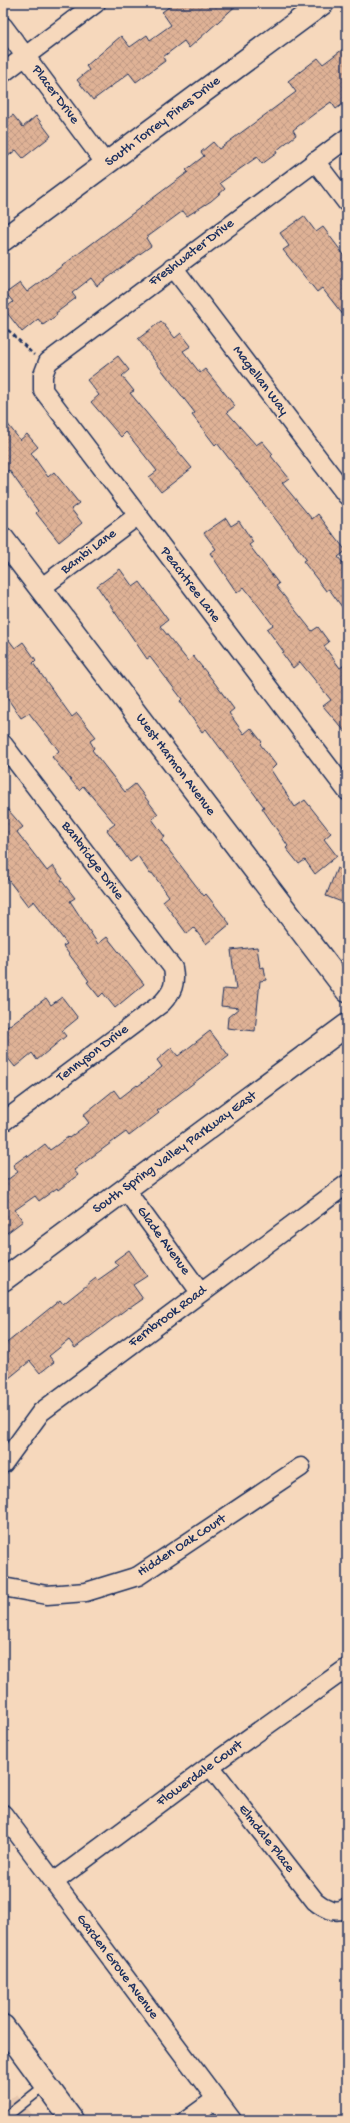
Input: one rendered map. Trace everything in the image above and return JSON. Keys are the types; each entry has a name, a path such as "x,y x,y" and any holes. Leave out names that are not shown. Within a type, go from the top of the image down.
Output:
{"street":[{"path":"3,73 96,3"},
{"name":"South Torrey Pines Drive","path":"3,240 323,3"},
{"name":"Placer Drive","path":"3,26 106,164"},
{"name":"Freshwater Drive","path":"44,372 48,362 347,138"},
{"path":"315,161 347,203"},
{"name":"Magellan Way","path":"173,267 347,496"},
{"name":"Peachtree Lane","path":"44,372 43,390 137,516 347,791"},
{"name":"Bambi Lane","path":"41,588 137,516"},
{"name":"West Harmon Avenue","path":"3,539 347,991"},
{"name":"Banbridge Drive","path":"3,744 173,968 175,980"},
{"name":"Tennyson Drive","path":"3,1122 162,1003 172,992 175,980"},
{"name":"South Spring Valley Parkway East","path":"3,1280 347,1025"},
{"name":"Glade Avenue","path":"125,1189 200,1292"},
{"name":"Fernbrook Road","path":"3,1464 42,1412 200,1292 345,1189"},
{"name":"Hidden Oak Court","path":"3,1587 47,1595 86,1592 138,1576 301,1467"},
{"name":"Flowerdale Court","path":"54,1882 210,1766 347,1668"},
{"name":"Elmdale Place","path":"210,1766 315,1901 325,1910 344,1910 347,1907"},
{"name":"Garden Grove Avenue","path":"3,1814 232,2120"},
{"path":"3,2026 72,2120"},
{"path":"187,2120 216,2098"}],"lane":[{"path":"3,2119 46,2085"}],"path":[{"path":"3,325 27,347 44,372"}],"shaded area":[{"path":"17,2094 36,2120 3,2120 3,2104"}],"building":[{"path":"174,3 239,3 189,48 184,41 163,57 165,61 136,82 129,73 93,100 77,80 89,70 86,66 121,36 130,47 147,35 150,40 171,25 162,12"},
{"path":"347,46 347,101 336,109 331,102 314,114 293,130 296,135 276,151 277,153 262,164 257,157 220,183 225,189 211,201 187,216 183,211 146,238 151,246 97,286 91,278 72,293 76,298 56,313 57,315 43,325 38,319 22,332 4,309 13,302 6,293 20,283 27,292 188,172 186,170 204,156 201,152 213,142 219,149 296,92 288,81 318,58 323,64"},
{"path":"13,115 23,127 36,116 51,136 23,158 16,150 3,160 3,122"},
{"path":"304,216 316,232 323,227 347,259 347,320 322,288 317,292 283,250 289,246 280,233"},
{"path":"161,321 175,338 181,333 191,346 183,351 200,373 205,369 235,406 227,412 256,445 262,441 273,454 271,456 289,478 282,483 312,519 318,514 346,551 338,557 347,568 347,614 329,589 326,591 303,561 306,559 217,443 215,445 192,415 195,413 138,339"},
{"path":"118,356 129,370 122,376 134,391 130,393 192,468 161,492 149,477 157,471 126,432 121,437 91,402 99,395 87,380"},
{"path":"3,418 20,440 27,434 38,447 31,453 48,477 54,472 79,503 71,509 82,523 59,542 36,513 38,511 9,470 3,475"},
{"path":"226,518 231,526 239,521 253,542 249,545 279,584 276,586 312,631 318,627 329,642 324,646 340,668 347,663 347,734 323,706 331,700 300,662 293,668 282,653 284,652 267,629 273,625 244,587 237,593 210,553 216,549 204,533"},
{"path":"120,569 133,587 140,582 168,620 160,626 188,661 193,656 211,678 234,709 229,713 244,734 251,728 262,742 260,744 276,765 271,770 295,807 305,800 331,833 324,839 337,856 315,874 305,860 299,864 286,848 288,846 262,808 264,807 206,729 202,732 180,701 182,699 150,657 147,659 97,586"},
{"path":"3,632 15,648 23,642 36,660 33,663 72,717 77,713 96,737 90,741 94,748 92,750 125,792 135,784 158,814 152,819 165,837 161,840 204,896 206,894 230,924 206,944 194,928 187,934 163,901 169,896 152,873 150,874 138,856 130,862 107,830 115,824 83,786 79,790 52,757 59,751 29,713 21,718 3,692"},
{"path":"3,804 23,827 17,832 47,871 53,866 63,879 61,880 75,898 70,901 98,944 107,937 144,984 115,1008 103,993 99,997 87,982 89,981 63,946 67,944 34,901 28,906 3,873"},
{"path":"337,868 347,873 347,904 326,896"},
{"path":"257,947 260,968 264,967 266,980 260,981 255,1031 227,1028 228,1017 239,1008 221,1006 223,989 236,990 231,950"},
{"path":"62,997 78,1018 62,1031 66,1036 37,1060 32,1053 15,1067 3,1052 3,1030 46,998 51,1005"},
{"path":"210,1031 229,1056 157,1111 159,1113 129,1136 126,1132 74,1170 78,1175 58,1190 57,1188 39,1201 35,1196 15,1210 23,1221 3,1236 3,1183 18,1172 13,1165 27,1155 28,1157 45,1144 50,1150 68,1137 69,1138 89,1123 83,1115 114,1090 120,1098 162,1067 157,1060 171,1048 178,1056"},
{"path":"129,1250 147,1276 133,1285 143,1299 130,1308 129,1307 75,1348 69,1340 49,1356 54,1362 40,1373 30,1361 3,1383 3,1346 60,1300 63,1304 96,1278 98,1280 118,1266 114,1261"}]}
